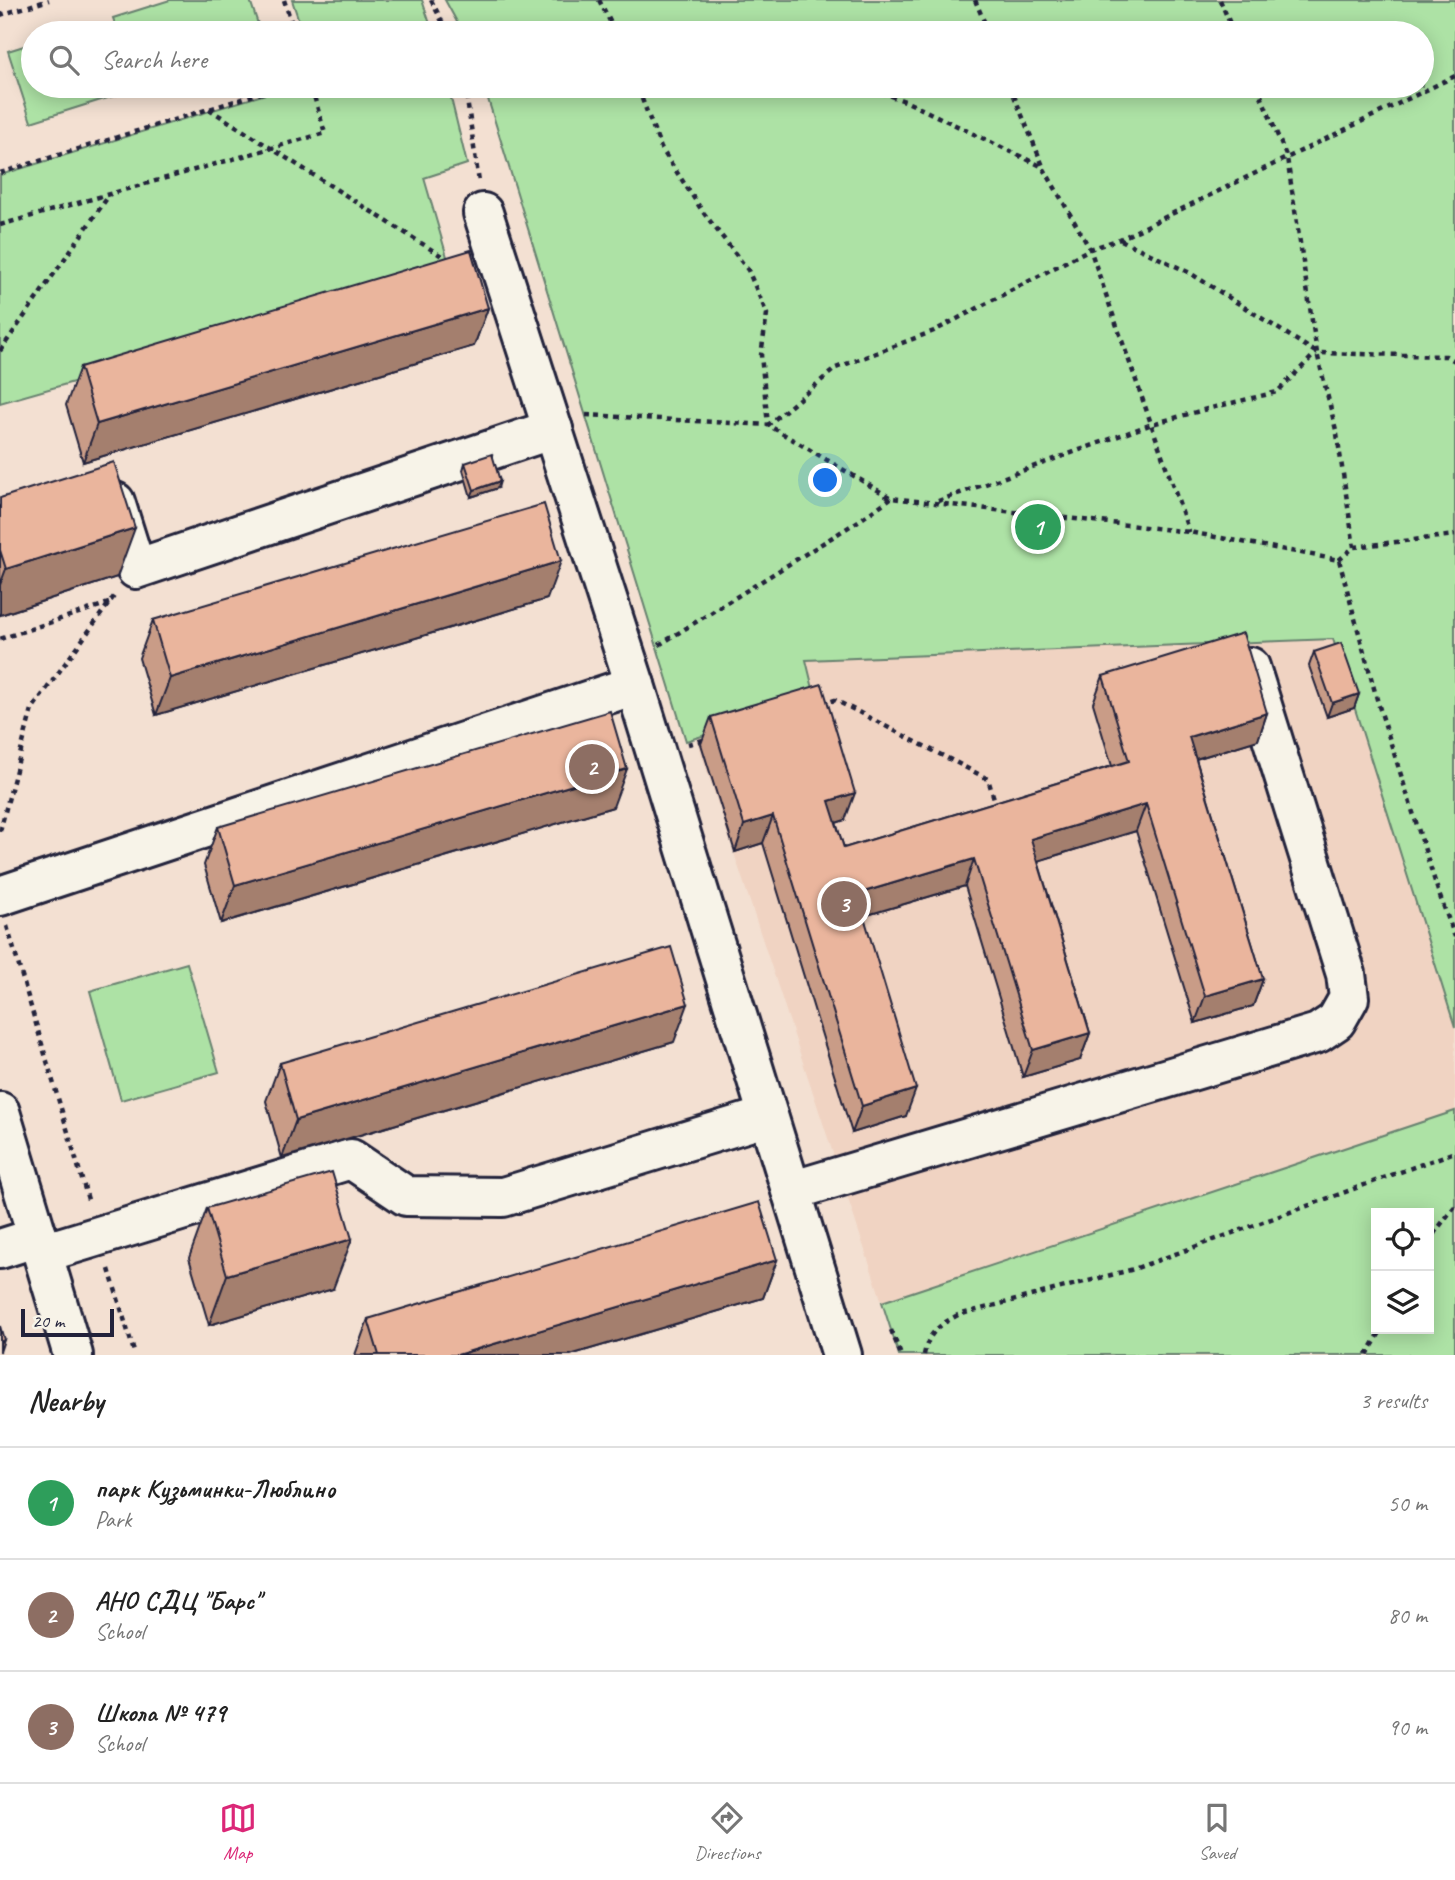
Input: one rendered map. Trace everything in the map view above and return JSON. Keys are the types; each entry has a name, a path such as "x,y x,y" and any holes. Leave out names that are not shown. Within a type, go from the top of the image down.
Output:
{"main road":[{"path":"483,213 569,422 635,685 842,1355"},
{"path":"115,502 136,569 569,422"},
{"path":"791,1191 1318,1033 1336,1021 1349,998 1346,974 1250,667"},
{"path":"3,908 635,685"},
{"path":"0,1112 73,1355"},
{"path":"0,1249 99,1236 351,1159 406,1196 503,1197 768,1116"}],"path":[{"path":"0,15 49,0"},
{"path":"284,0 291,21"},
{"path":"431,0 442,21"},
{"path":"599,0 610,21"},
{"path":"975,0 984,21"},
{"path":"1220,0 1229,21"},
{"path":"1434,86 1455,76"},
{"path":"0,173 245,98"},
{"path":"0,225 326,133 315,98"},
{"path":"467,98 483,213"},
{"path":"642,98 661,148 703,212 748,270 767,314 761,355 768,425"},
{"path":"896,98 1044,167"},
{"path":"1015,98 1044,167 1090,249 1189,532"},
{"path":"1261,98 1287,158 1317,352 1337,434 1353,547"},
{"path":"768,425 836,368 934,331 1090,249 1120,239 1410,98"},
{"path":"209,109 454,264"},
{"path":"0,351 111,194"},
{"path":"1120,239 1190,273 1317,352 1446,356 1455,354"},
{"path":"934,502 1152,424 1277,392 1317,352"},
{"path":"1446,356 1455,361"},
{"path":"569,422 768,425 891,498 1189,532 1339,560"},
{"path":"657,646 891,498"},
{"path":"1339,560 1353,547 1455,535"},
{"path":"1339,560 1378,703 1455,937"},
{"path":"0,831 32,709 121,586"},
{"path":"0,639 109,603"},
{"path":"822,704 835,700 988,779 999,817"},
{"path":"677,748 717,736"},
{"path":"3,908 135,1355"},
{"path":"925,1355 927,1340 943,1323 958,1315 1134,1269 1455,1152"},
{"path":"1434,1236 1455,1206"},
{"path":"891,1330 901,1355"},
{"path":"1367,1355 1379,1334"}],"shaded area":[{"path":"1333,639 1455,1027 1455,1111 882,1302 696,738 816,701 806,660"}],"green space":[{"path":"170,0 250,0 257,21 114,21 113,18"},
{"path":"292,0 422,0 429,21 299,21"},
{"path":"445,0 1455,0 1455,1027 1333,639 806,660 816,701 686,741 488,98 1434,98 1434,21 456,21"},
{"path":"21,47 21,91 8,51"},
{"path":"23,98 107,98 31,122"},
{"path":"253,98 451,98 467,164 424,178 452,274 0,403 0,175"},
{"path":"187,963 219,1072 121,1100 90,991"},
{"path":"1455,1111 1455,1355 899,1355 882,1302"}],"building":[{"path":"471,250 488,308 97,424 80,367"},
{"path":"492,454 500,481 474,490 465,463"},
{"path":"114,462 135,528 6,569 0,550 0,498"},
{"path":"544,504 561,561 170,678 153,620"},
{"path":"1243,633 1267,713 1189,737 1263,979 1205,996 1146,804 1031,839 1090,1033 1033,1050 974,859 857,894 916,1089 862,1106 773,816 744,825 711,717 822,684 855,793 829,801 844,848 1129,761 1103,676"},
{"path":"1341,643 1359,694 1332,703 1314,652"},
{"path":"610,711 627,769 235,885 218,827"},
{"path":"671,947 688,1004 296,1120 280,1063"},
{"path":"332,1172 352,1239 227,1275 207,1208"},
{"path":"759,1202 777,1260 457,1355 379,1355 368,1319"},
{"path":"0,1326 4,1340 0,1342"}],"place":[{"name":"парк Кузьминки-Люблино","path":"1038,527"},
{"name":"АНО СДЦ \"Барс\"","path":"592,767"},
{"name":"Школа № 479","path":"844,904"}]}
